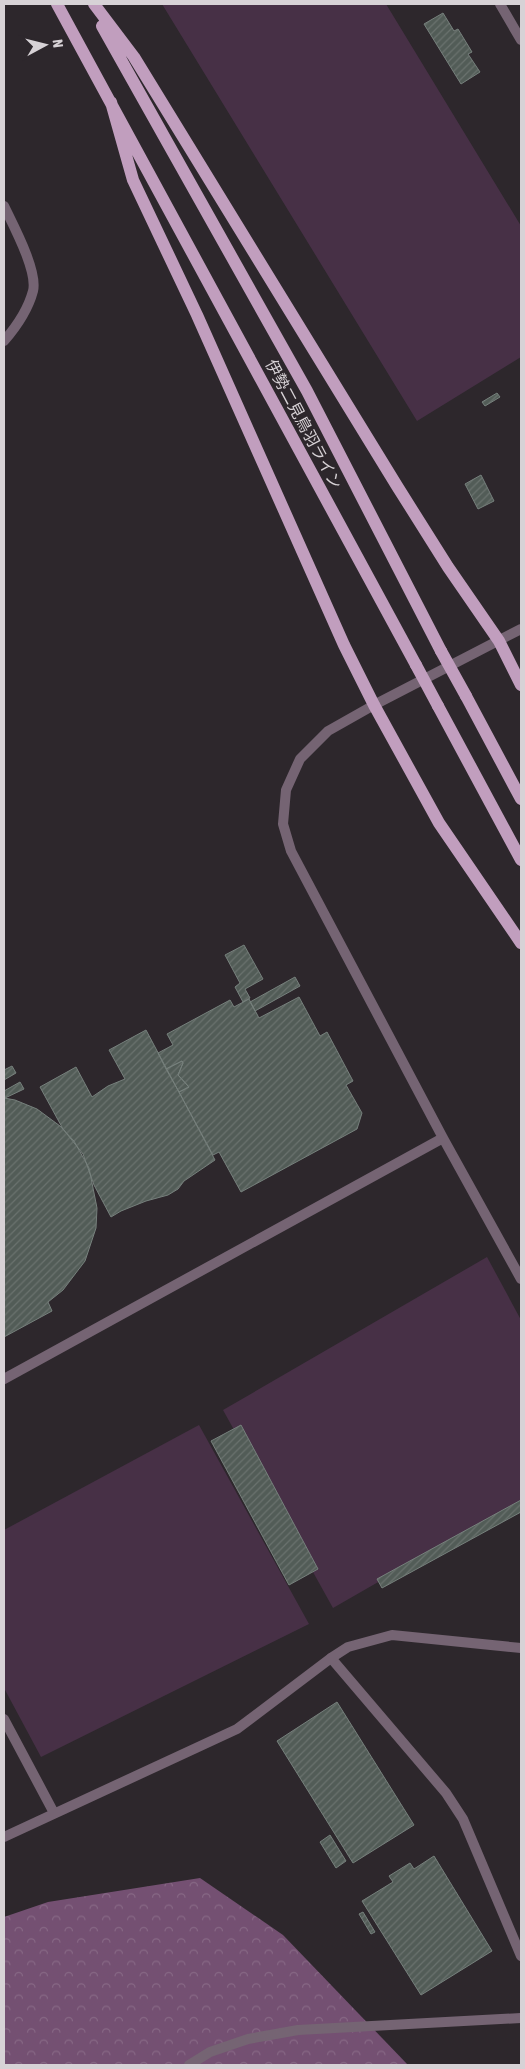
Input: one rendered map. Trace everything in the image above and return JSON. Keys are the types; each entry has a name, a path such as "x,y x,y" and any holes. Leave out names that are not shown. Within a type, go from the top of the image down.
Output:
{"main road":[{"name":"伊勢二見鳥羽ライン","path":"57,4 521,860"},
{"name":"伊勢二見鳥羽ライン","path":"90,4 307,391 441,651 521,799"},
{"path":"94,4 134,57 397,486 448,567 499,641 521,685"},
{"path":"111,102 133,180 197,315 344,644 374,705 439,822 521,943"}],"street":[{"path":"500,4 521,40"},
{"path":"4,206 31,266 34,289 19,324 4,341"},
{"path":"521,629 328,731 300,759 286,790 283,824 291,851 443,1138 521,1279"},
{"path":"4,1379 443,1138"},
{"path":"4,1838 237,1729 330,1658 348,1647 392,1635 521,1648"},
{"path":"330,1658 446,1793 463,1819 521,1956"},
{"path":"4,1719 54,1813"},
{"path":"189,2065 210,2052 248,2039 298,2030 521,2018"}],"green space":[{"path":"200,1878 283,1935 408,2065 4,2065 4,1917 48,1902"}],"shaded area":[{"path":"162,4 386,4 521,226 521,357 417,421"},
{"path":"487,1257 521,1320 521,1500 333,1608 223,1410"},
{"path":"199,1425 309,1624 41,1757 4,1688 4,1530"}],"building":[{"path":"443,13 454,31 458,29 472,52 468,54 480,72 461,84 424,24"},
{"path":"497,393 500,397 485,406 482,402"},
{"path":"481,475 494,501 478,509 465,484"},
{"path":"244,945 263,979 245,989 250,998 243,1002 235,987 240,983 225,955"},
{"path":"295,977 300,986 255,1011 250,1002"},
{"path":"299,997 320,1036 327,1032 353,1081 346,1085 362,1113 357,1129 241,1192 219,1152 213,1155 179,1092 189,1087 178,1075 183,1063 182,1061 166,1069 158,1053 173,1045 167,1034 230,1000 234,1007 249,999 259,1018"},
{"path":"146,1030 215,1160 184,1181 178,1189 168,1195 146,1201 111,1217 94,1185 83,1154 63,1129 40,1087 76,1067 92,1097 108,1086 125,1079 109,1050"},
{"path":"182,1061 183,1063 178,1075 189,1087 179,1092 166,1069"},
{"path":"12,1066 16,1073 4,1080 4,1070"},
{"path":"20,1082 24,1089 5,1098 4,1091"},
{"path":"4,1098 15,1100 37,1109 60,1126 74,1141 89,1168 97,1208 96,1228 85,1261 63,1290 48,1302 52,1311 4,1337"},
{"path":"241,1425 318,1569 289,1585 211,1441"},
{"path":"521,1500 521,1512 382,1588 377,1579"},
{"path":"337,1702 414,1825 353,1863 277,1741"},
{"path":"330,1835 346,1861 336,1868 320,1842"},
{"path":"434,1856 492,1951 421,1995 362,1901 393,1882 389,1876 410,1863 414,1869"},
{"path":"363,1912 375,1932 371,1934 359,1914"}]}
